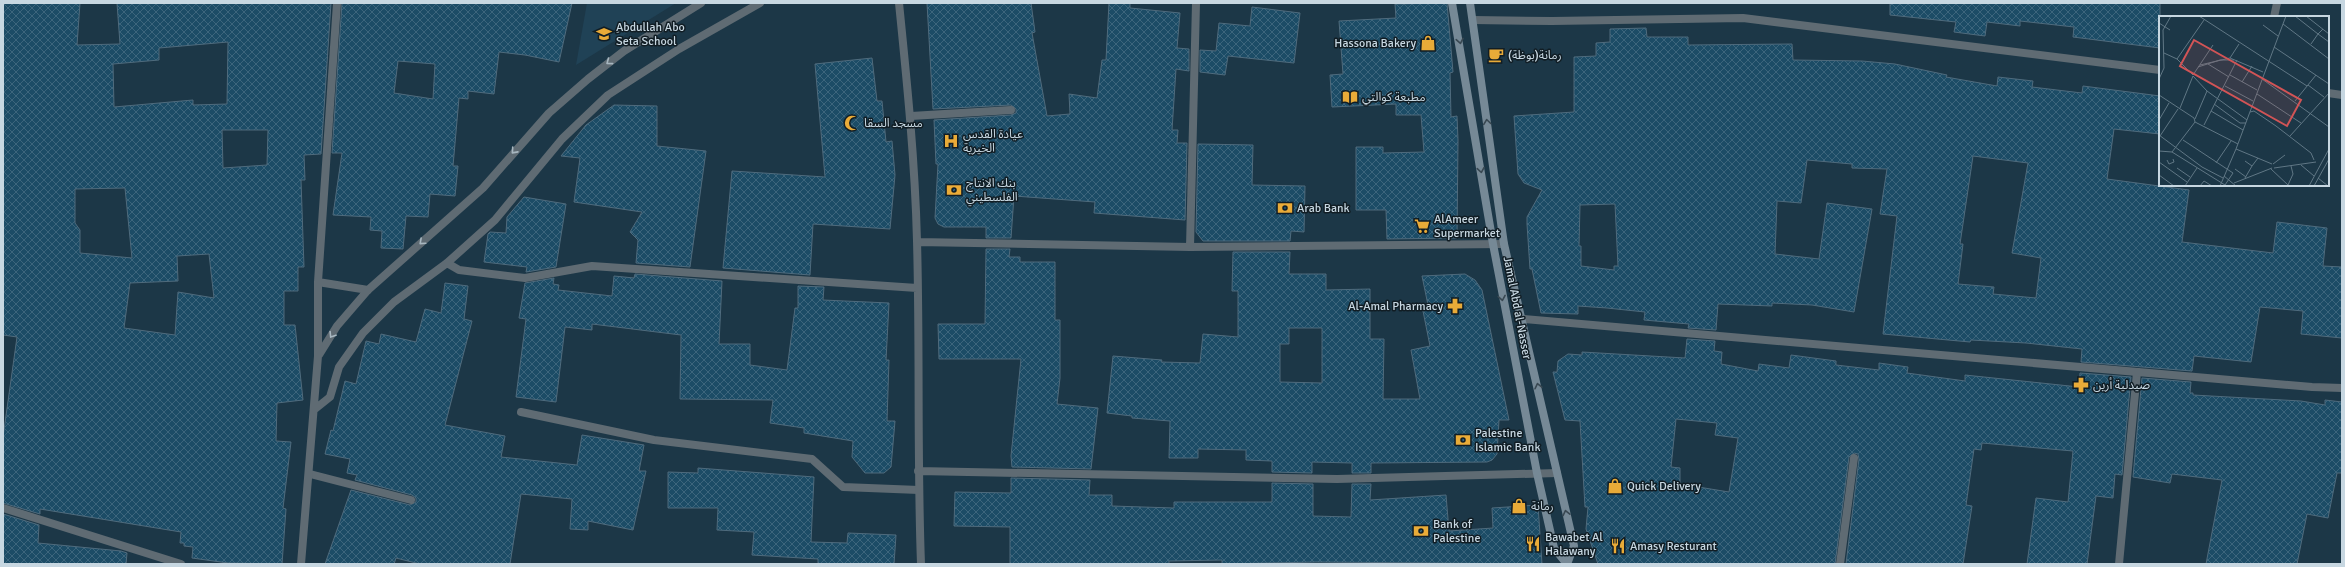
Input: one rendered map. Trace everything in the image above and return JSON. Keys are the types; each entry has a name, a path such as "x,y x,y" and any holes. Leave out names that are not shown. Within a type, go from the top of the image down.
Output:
{"main road":[{"name":"Jamal Abd al-Nasser","path":"1452,3 1493,244 1538,473 1554,548 1567,564 1574,546 1523,319 1504,244 1470,3"}],"street":[{"path":"301,564 315,410 318,356 318,282 337,3"},
{"path":"318,356 337,326 368,290 483,188 549,113 588,79 624,51 701,3"},
{"path":"315,410 330,397 340,367 363,333 394,302 447,263 495,220 562,139 608,95 679,49 760,3"},
{"path":"899,3 911,116 917,242 918,471 921,564"},
{"path":"1190,247 1196,3"},
{"path":"2274,16 2277,3"},
{"path":"1473,20 1552,21 1743,18 2159,70"},
{"path":"2329,93 2342,95"},
{"path":"911,116 1012,110"},
{"path":"917,242 1190,247 1504,244"},
{"path":"447,263 459,270 525,278 592,266 917,288"},
{"path":"318,282 368,290"},
{"path":"1523,319 1719,338 2312,387 2342,388"},
{"path":"2119,564 2137,372"},
{"path":"521,412 654,440 812,459 843,487 919,490"},
{"path":"1840,564 1854,458"},
{"path":"918,471 1337,479 1557,473"},
{"path":"310,474 411,500"},
{"path":"3,508 181,564"}],"shaded area":[{"name":"ِAbdullah Abo Seta School","path":"587,3 676,3 576,65"}],"building":[{"path":"3,3 80,3 77,45 120,44 117,3 331,3 321,154 304,155 305,180 301,180 304,267 298,267 298,291 284,291 284,325 295,325 303,400 277,403 276,441 291,442 283,508 286,509 282,564 228,563 192,558 193,547 184,546 184,543 180,543 181,532 40,509 40,514 3,503 3,437 17,337 3,335","holes":["228,42 227,104 193,105 193,100 114,107 113,64 159,60 159,48","222,130 268,130 267,165 223,168","125,188 132,258 80,253 80,230 75,223 75,189","209,254 214,298 178,292 175,335 124,328 130,283 178,281 177,256"]},
{"path":"342,3 572,3 559,62 525,55 499,52 494,94 468,91 468,99 459,98 453,166 458,166 455,196 430,194 428,217 406,216 403,249 381,248 382,231 370,230 371,217 333,215 342,153 332,153","holes":["398,61 435,64 433,99 394,93"]},
{"path":"927,3 1031,3 1035,32 1032,33 1047,116 1070,114 1069,94 1097,98 1102,60 1106,60 1109,3 1130,3 1130,8 1180,13 1177,48 1189,49 1189,71 1176,69 1172,130 1178,130 1177,143 1187,143 1185,220 1094,213 1095,202 1014,196 1011,238 986,238 986,227 944,227 938,224 935,218 938,164 936,164 934,120 1011,115 1016,113 1016,109 1011,105 933,109"},
{"path":"1447,3 1453,72 1450,73 1451,117 1457,116 1457,238 1387,239 1386,210 1356,210 1356,147 1383,147 1383,153 1424,152 1421,115 1396,115 1396,104 1332,107 1330,75 1343,74 1339,21 1396,18 1395,4"},
{"path":"1890,3 2160,3 2159,48 2073,37 2074,27 2020,21 2020,26 1987,22 1985,36 1954,32 1956,22 1890,15"},
{"path":"1252,7 1300,13 1294,63 1228,56 1225,75 1200,72 1200,50 1216,51 1219,23 1250,26"},
{"path":"1646,28 1647,37 1688,37 1688,45 1792,44 1793,60 1862,61 1895,64 1947,75 1946,77 1997,86 1998,77 2033,81 2032,87 2082,93 2083,86 2159,96 2159,134 2114,129 2107,179 2189,190 2182,242 2273,253 2277,222 2327,228 2323,266 2342,267 2342,338 2301,334 2303,311 2260,307 2251,362 2194,356 2192,371 2081,362 2082,349 2026,343 1971,340 1970,342 1883,334 1897,216 1880,214 1887,169 1852,168 1852,164 1807,160 1801,203 1777,201 1775,254 1819,259 1827,203 1872,209 1854,312 1812,305 1772,303 1772,306 1718,304 1716,330 1688,328 1689,324 1644,320 1645,312 1607,308 1578,306 1578,314 1541,313 1532,269 1530,269 1527,217 1542,190 1524,183 1518,174 1514,116 1574,112 1574,57 1596,56 1596,43 1610,42 1610,29","holes":["1973,156 2028,163 2012,253 2041,258 2036,298 1993,294 1994,287 1958,284 1963,244 1960,244","1615,204 1618,266 1614,266 1614,270 1581,266 1581,246 1579,246 1580,205"]},
{"path":"872,58 877,101 882,101 886,142 892,141 895,175 890,229 813,224 810,275 723,268 732,171 825,177 815,64"},
{"path":"614,105 657,106 657,146 706,151 690,267 636,263 638,240 630,232 642,212 574,202 580,158 561,156 586,125"},
{"path":"1198,144 1253,145 1252,185 1305,186 1304,232 1291,231 1290,241 1203,241 1196,232"},
{"path":"524,197 566,204 556,267 526,272 527,267 484,262 488,234 490,232 506,233 507,217"},
{"path":"986,249 1010,249 1009,257 1020,257 1020,262 1055,262 1055,320 1060,320 1060,378 1057,404 1098,408 1091,469 1012,467 1011,456 1021,359 939,359 938,324 985,324"},
{"path":"1233,252 1290,252 1289,274 1326,274 1326,290 1370,289 1370,339 1384,339 1383,399 1420,399 1411,350 1430,346 1422,306 1428,305 1422,276 1465,274 1475,280 1482,290 1509,420 1499,420 1497,454 1492,460 1487,462 1371,463 1371,473 1352,473 1352,463 1312,462 1312,473 1272,472 1272,461 1246,460 1246,450 1198,449 1198,458 1169,458 1170,421 1132,418 1132,416 1107,413 1113,356 1162,360 1161,362 1200,363 1203,334 1238,337 1238,291 1232,291","holes":["1289,328 1322,328 1322,383 1280,382 1280,344 1289,344"]},
{"path":"635,274 722,281 719,344 750,344 750,365 787,370 795,308 798,308 798,286 824,287 823,300 889,303 886,360 889,360 887,421 895,421 891,467 884,473 865,473 852,457 853,441 804,433 804,428 770,423 773,400 680,399 681,335 592,324 592,330 565,327 556,402 516,397 526,319 519,318 525,283 554,278 553,284 559,285 558,290 612,296 614,276 634,278"},
{"path":"445,283 468,286 464,319 472,321 445,425 505,436 501,457 577,465 582,435 644,445 639,471 646,471 633,530 588,521 588,530 570,529 572,499 521,494 510,564 420,564 396,558 394,564 325,564 351,490 410,505 416,502 416,498 412,495 355,480 357,475 347,473 350,459 325,454 331,430 333,431 345,381 356,384 366,341 379,344 381,334 416,342 425,309 441,313"},
{"path":"1687,339 1715,341 1714,351 1722,352 1721,364 1758,371 1759,364 1789,368 1791,355 1836,361 1836,365 1879,370 1879,363 1908,367 1907,373 1965,381 1965,375 2079,387 2080,373 2131,377 2122,475 2115,474 2113,498 2096,496 2087,564 2027,564 2036,498 2068,502 2073,451 1982,443 1981,450 1974,449 1966,505 1972,506 1963,564 1846,564 1859,459 1858,454 1854,453 1849,457 1835,564 1598,564 1586,529 1588,507 1585,507 1580,421 1565,420 1553,372 1557,372 1558,361 1568,354 1582,355 1582,352 1685,358","holes":["1676,419 1717,423 1715,435 1738,438 1729,492 1680,484 1680,468 1671,467"]},
{"path":"2142,378 2191,382 2190,393 2193,393 2193,395 2301,401 2325,405 2325,400 2342,402 2342,473 2337,473 2328,518 2307,514 2297,564 2206,564 2222,480 2172,474 2170,483 2133,477"},
{"path":"698,468 814,477 811,542 847,543 848,533 896,535 894,564 818,564 818,559 752,555 754,532 717,530 718,508 668,508 668,472 698,473"},
{"path":"1011,478 1090,480 1089,495 1112,495 1112,506 1174,508 1174,502 1272,502 1272,483 1313,484 1313,516 1351,517 1352,484 1371,484 1370,500 1446,495 1449,531 1493,528 1492,508 1538,505 1542,564 1316,562 1222,564 1222,560 1169,561 1169,564 1010,564 1010,527 954,526 955,492 1011,493"},
{"path":"3,514 39,525 38,543 121,551 127,553 126,564 3,564"}],"place":[{"name":"ِAbdullah Abo Seta School","path":"604,34"},
{"name":"Hassona Bakery","path":"1428,43"},
{"name":"رمانة(بوظة)","path":"1496,55"},
{"name":"مطبعة كوالتي","path":"1350,97"},
{"name":"مسجد السقا","path":"852,123"},
{"name":"عيادة القدس الخيرية","path":"951,141"},
{"name":"بنك الانتاج الفلسطيني","path":"954,190"},
{"name":"Arab Bank","path":"1285,208"},
{"name":"AlAmeer Supermarket","path":"1422,226"},
{"name":"Al-Amal Pharmacy","path":"1455,306"},
{"name":"صيدلية أرين","path":"2081,385"},
{"name":"Palestine Islamic Bank","path":"1463,440"},
{"name":"Quick Delivery","path":"1615,486"},
{"name":"رمانة","path":"1519,506"},
{"name":"Bank of Palestine","path":"1421,531"},
{"name":"Bawabet Al Halawany","path":"1533,544"},
{"name":"Amasy Resturant","path":"1618,546"}]}
